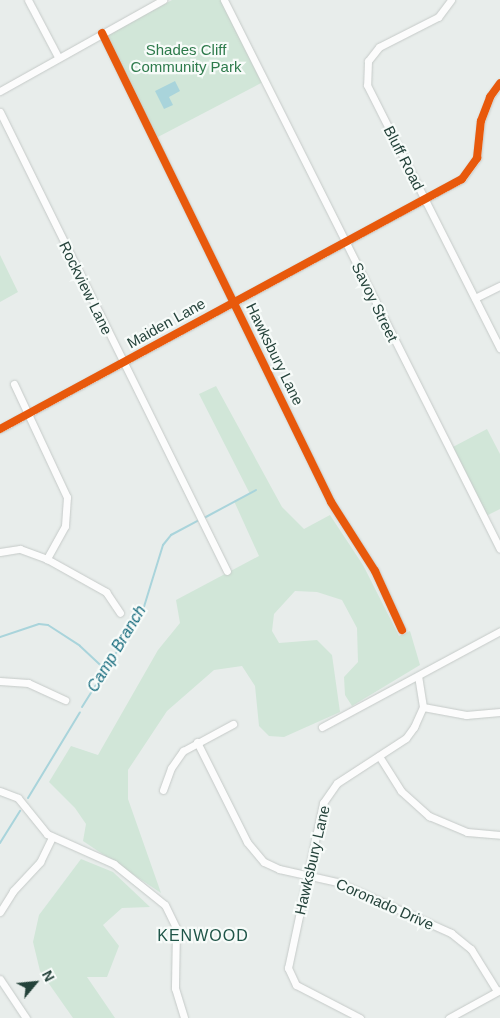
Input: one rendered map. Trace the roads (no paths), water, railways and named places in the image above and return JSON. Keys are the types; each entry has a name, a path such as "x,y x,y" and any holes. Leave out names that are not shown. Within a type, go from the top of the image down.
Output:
{"street":[{"path":"28,0 58,57"},
{"path":"0,91 163,0"},
{"name":"Savoy Street","path":"224,0 500,549"},
{"name":"Bluff Road","path":"451,0 438,17 379,47 368,61 365,73 366,85 500,348"},
{"name":"Hawksbury Lane","path":"102,33 331,502 375,571 402,630"},
{"name":"Maiden Lane","path":"0,429 462,179 473,166 485,109 500,83"},
{"name":"Rockview Lane","path":"0,112 227,571"},
{"path":"475,298 500,286"},
{"path":"14,384 67,497 64,526 47,559"},
{"path":"0,552 20,548 47,559 106,592 120,613"},
{"path":"322,727 500,631"},
{"path":"418,676 423,707 466,715 500,712"},
{"path":"0,681 28,682 65,700"},
{"name":"Hawksbury Lane","path":"360,1018 296,985 289,976 320,815 330,792 346,776 406,738 423,707"},
{"path":"163,790 177,759 197,742 232,724"},
{"name":"Coronado Drive","path":"197,742 252,850 271,866 346,886 451,933 471,949 499,991"},
{"path":"378,756 401,791 429,816 467,832 500,835"},
{"path":"0,791 18,798 39,827 52,837 114,864 165,905 176,928 176,988 184,1018"},
{"path":"0,912 12,892 40,862 52,837"},
{"path":"0,978 26,1018"},
{"path":"449,1018 499,991"}],"water":[{"path":"175,81 180,91 169,97 173,105 164,109 155,91"}],"waterway":[{"name":"Camp Branch","path":"204,518 256,490"},
{"name":"Camp Branch","path":"82,707 143,610 163,545 171,535 197,521"},
{"path":"0,637 39,624 48,625 80,646 105,669"},
{"name":"Camp Branch","path":"28,798 80,712"},
{"name":"Camp Branch","path":"0,843 20,811"}],"district":[{"name":"KENWOOD","path":"203,936"}],"park label":[{"name":"Shades Cliff Community Park","path":"186,58"}]}
